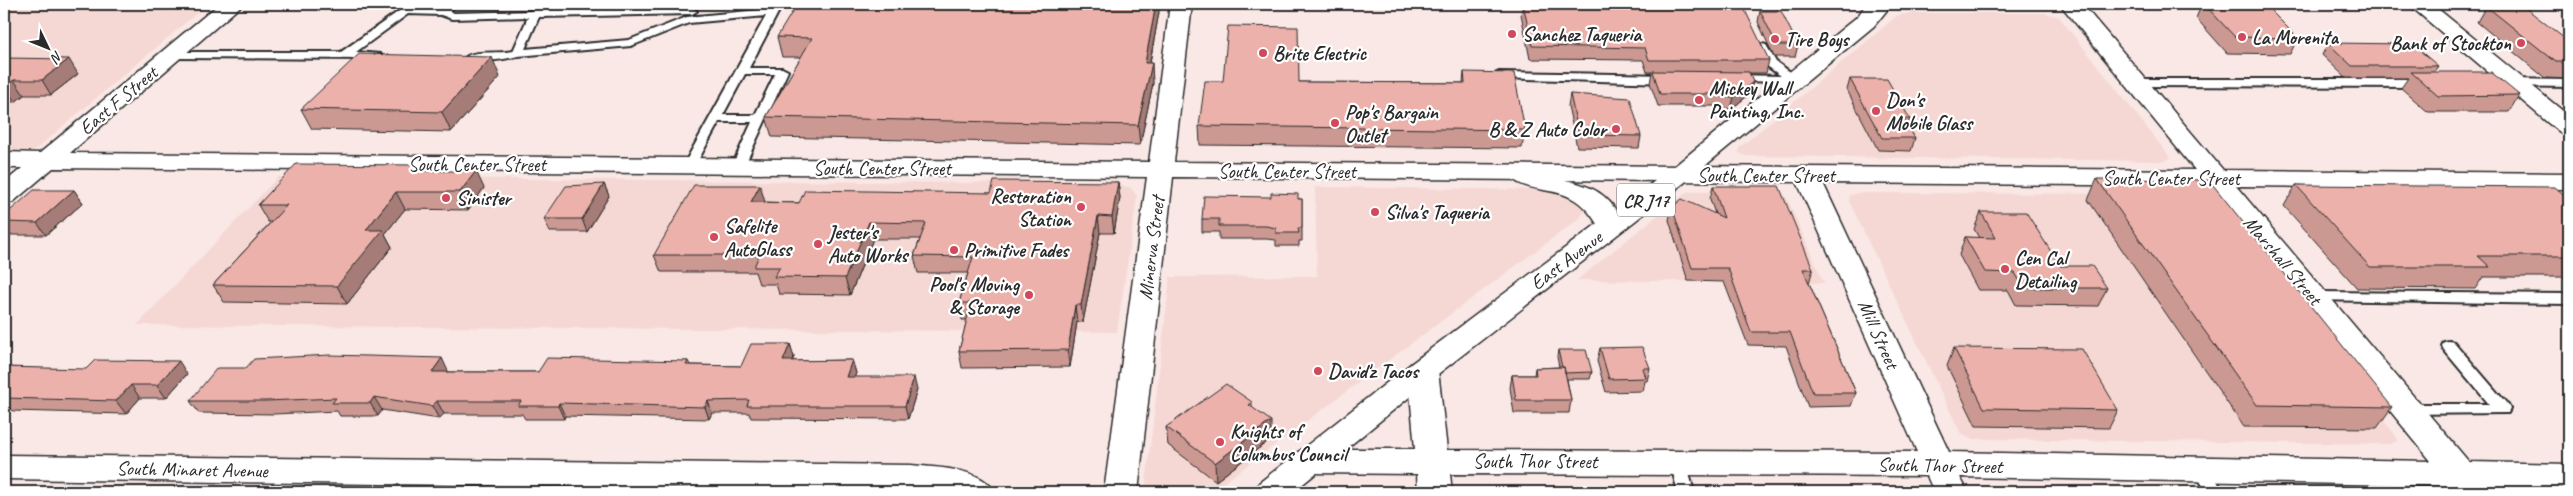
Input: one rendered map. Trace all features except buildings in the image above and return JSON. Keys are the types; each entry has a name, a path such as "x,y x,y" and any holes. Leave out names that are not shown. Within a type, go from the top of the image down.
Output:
{"street":[{"name":"East F Street","path":"4,196 232,4"},
{"name":"Minerva Street","path":"1121,492 1181,4"},
{"name":"East Avenue","path":"1272,492 1423,370 1680,174 1866,21 1876,10 1877,4"},
{"name":"Marshall Street","path":"2071,4 2468,484"},
{"path":"2418,4 2504,83 2569,128"},
{"name":"South Center Street","path":"4,160 2569,181"},
{"path":"1520,173 1545,184 1569,187 1583,193 1601,208 1612,226"},
{"name":"Mill Street","path":"1807,175 1944,478"},
{"path":"1423,370 1435,492"},
{"name":"South Thor Street","path":"1310,460 1433,460 1682,477 2468,484 2569,476"},
{"name":"South Minaret Avenue","path":"4,467 911,477 938,479 966,490"}],"lane":[{"path":"345,55 406,12 446,8 452,16 536,9 649,7 692,12 775,8"},
{"path":"690,166 775,8"},
{"path":"518,53 536,9"},
{"path":"462,58 502,57 518,53 631,43 692,12"},
{"path":"1757,37 1771,64 1795,80"},
{"path":"172,55 387,56"},
{"path":"738,166 782,71 741,71"},
{"path":"1499,76 1681,79"},
{"path":"1719,79 1795,80"},
{"path":"2136,83 2434,83"},
{"path":"2504,83 2569,84"},
{"path":"715,118 760,119"},
{"path":"2313,297 2569,299"},
{"path":"2408,410 2502,409 2449,346"}],"shaded area":[{"path":"4,7 203,8 4,176"},
{"path":"1909,13 2044,13 2059,17 2171,158 2164,161 1746,156 1739,153 1739,148 1897,16"},
{"path":"278,177 1119,184 1131,188 1137,197 1117,332 137,325"},
{"path":"1315,187 1557,190 1585,205 1585,210 1580,218 1211,492 1145,492 1170,277 1317,276"},
{"path":"1771,191 1782,193 1787,198 1824,283 1577,280 1687,192"},
{"path":"1858,193 2190,194 2209,202 2396,436 2398,441 2389,444 1970,439 1960,432 1849,201 1850,195"}],"place":[{"name":"Sanchez Taqueria","path":"1512,34"},
{"name":"La Morenita","path":"2242,37"},
{"name":"Tire Boys","path":"1775,39"},
{"name":"Bank of Stockton","path":"2521,43"},
{"name":"Brite Electric","path":"1263,53"},
{"name":"Mickey Wall Painting, Inc.","path":"1699,100"},
{"name":"Don's Mobile Glass","path":"1876,111"},
{"name":"Pop's Bargain Outlet","path":"1335,123"},
{"name":"B & Z Auto Color","path":"1616,129"},
{"name":"Sinister","path":"446,198"},
{"name":"Restoration Station","path":"1081,207"},
{"name":"Silva's Taqueria","path":"1375,212"},
{"name":"Safelite AutoGlass","path":"714,237"},
{"name":"Jester's Auto Works","path":"818,244"},
{"name":"Primitive Fades","path":"954,250"},
{"name":"Cen Cal Detailing","path":"2005,269"},
{"name":"Pool's Moving & Storage","path":"1029,295"},
{"name":"David'z Tacos","path":"1318,371"},
{"name":"Knights of Columbus Council","path":"1220,442"}]}
